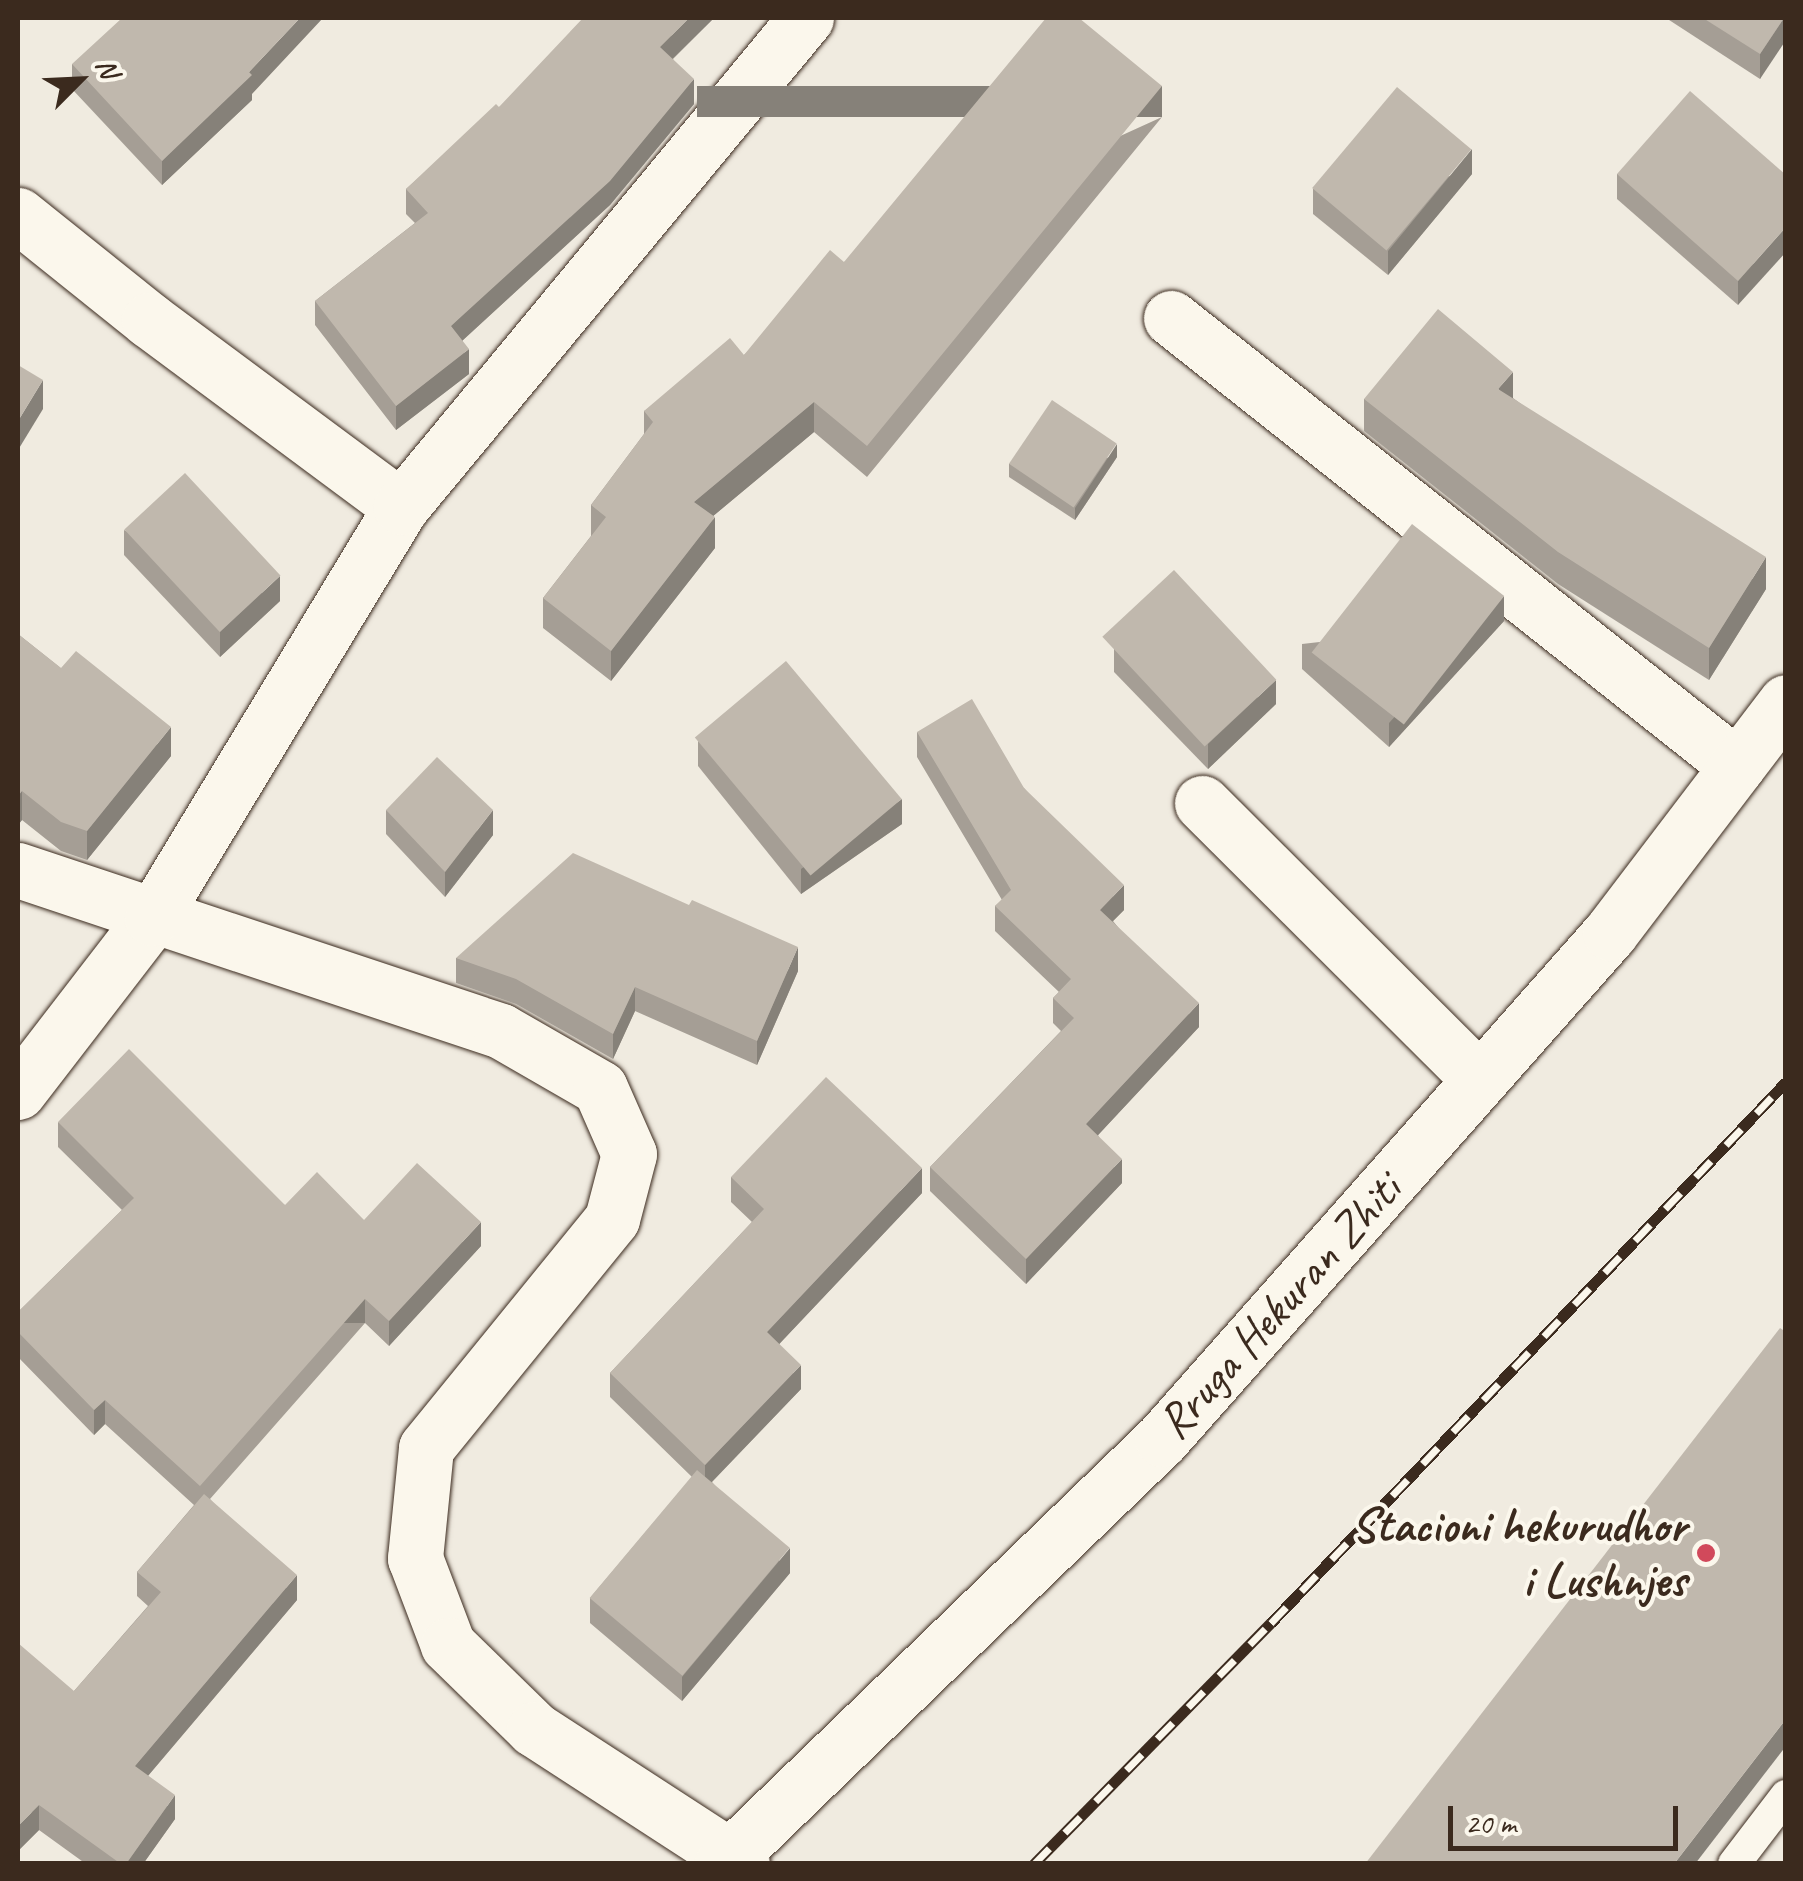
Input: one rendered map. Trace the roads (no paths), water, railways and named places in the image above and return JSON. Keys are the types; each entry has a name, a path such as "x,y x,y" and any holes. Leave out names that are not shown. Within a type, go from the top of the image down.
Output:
{"street":[{"path":"18,1092 152,918 401,506 806,18"},
{"path":"18,214 149,320 401,506"},
{"path":"1171,318 1737,766"},
{"name":"Rruga Hekuran Zhiti","path":"732,1860 1162,1439 1610,933 1786,702"},
{"path":"1202,803 1480,1080"},
{"path":"18,870 152,918 501,1031 600,1088 630,1154 612,1219 426,1448 415,1558 448,1645 534,1729 732,1860"}],"lane":[{"path":"1734,1864 1786,1796"}],"railway":[{"path":"1034,1864 1271,1623 1786,1082"}],"place":[{"name":"Stacioni hekurudhor i Lushnjes","path":"1706,1553"}]}
